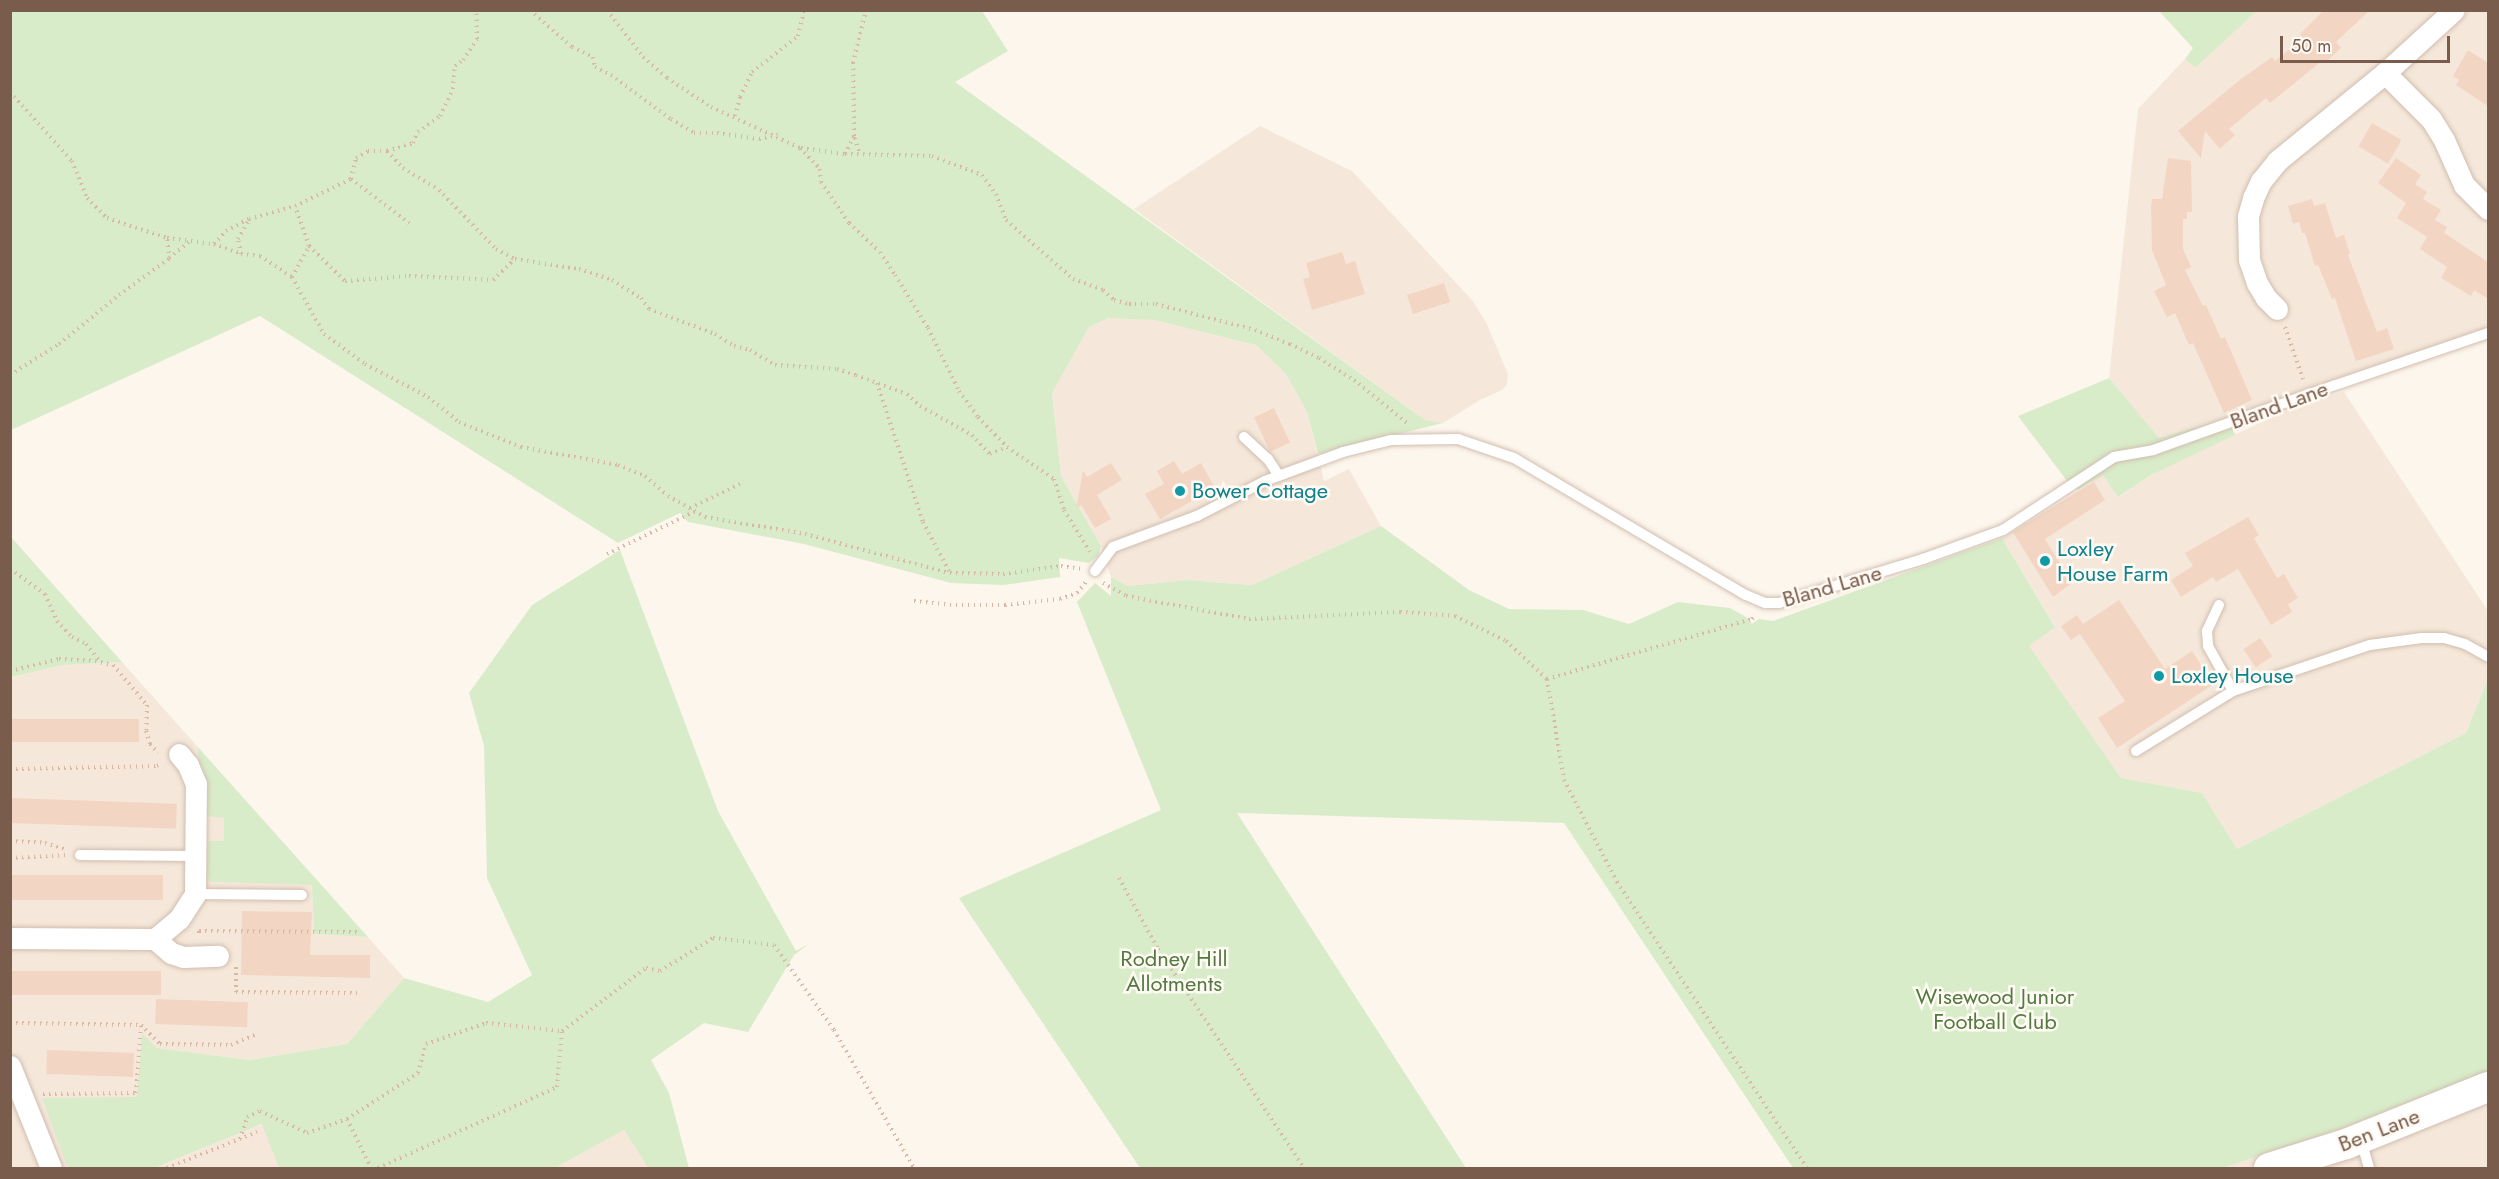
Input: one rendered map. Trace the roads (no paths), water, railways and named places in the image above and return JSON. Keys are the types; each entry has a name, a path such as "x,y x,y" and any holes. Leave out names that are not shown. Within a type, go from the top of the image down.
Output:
{"street":[{"path":"2277,309 2266,298 2257,283 2249,260 2248,226 2253,198 2261,181 2277,161 2385,73 2454,10"},
{"path":"2385,73 2431,119 2444,140 2464,185 2488,209"},
{"path":"10,938 155,939 179,919 195,894 196,784 188,765 179,754"},
{"path":"155,939 171,953 183,957 208,956"},
{"path":"10,1066 51,1168"},
{"name":"Ben Lane","path":"2269,1168 2361,1138 2488,1087"}],"lane":[{"name":"Bland Lane","path":"1095,571 1113,547 1197,516 1279,476 1343,452 1391,440 1458,438 1514,458 1595,504 1725,584 1765,603 1779,603 2003,530 2114,457 2153,450 2488,333"},
{"path":"1244,437 1268,459 1279,476"},
{"path":"2219,605 2207,631 2208,646 2233,691"},
{"path":"2136,751 2233,691 2342,653 2396,640 2444,638 2465,644 2488,657"},
{"path":"80,855 196,856"},
{"path":"195,894 302,895"},
{"path":"2361,1138 2370,1168"}],"place":[{"name":"Bower Cottage","path":"1180,491"},
{"name":"Loxley House Farm","path":"2045,561"},
{"name":"Loxley House","path":"2159,676"}],"park label":[{"name":"Rodney Hill Allotments","path":"1174,970"},
{"name":"Wisewood Junior Football Club","path":"1995,1008"}]}
